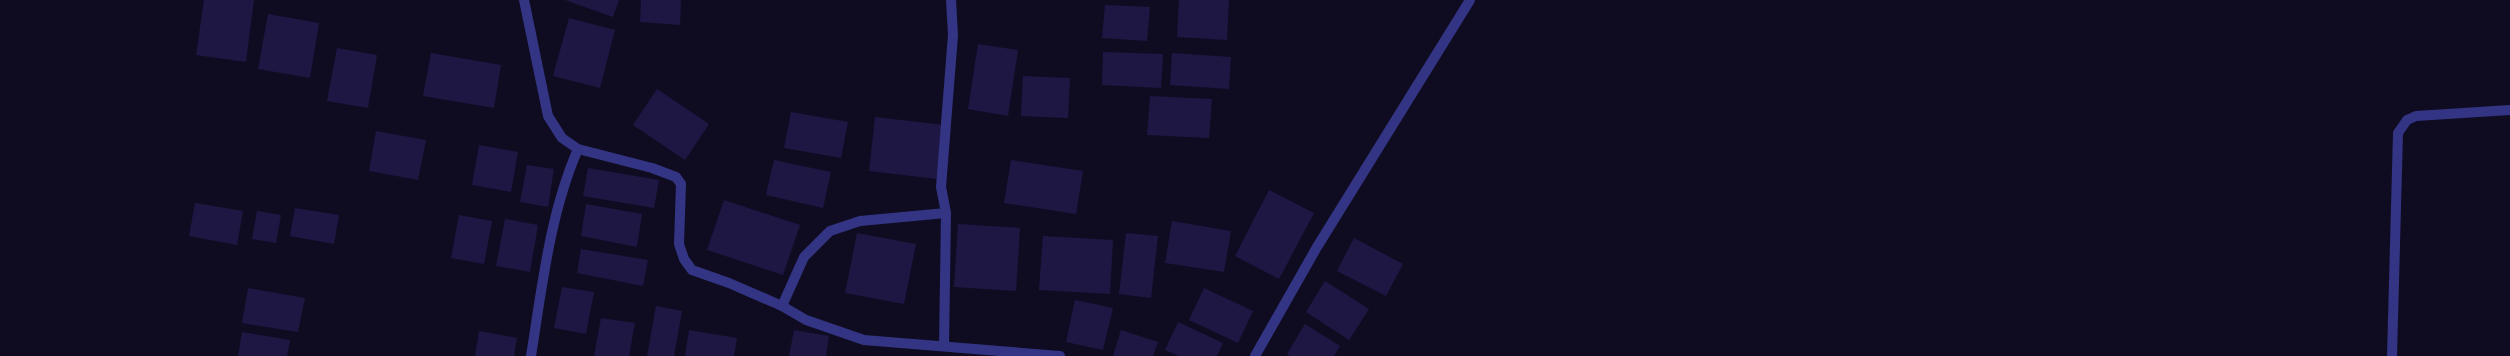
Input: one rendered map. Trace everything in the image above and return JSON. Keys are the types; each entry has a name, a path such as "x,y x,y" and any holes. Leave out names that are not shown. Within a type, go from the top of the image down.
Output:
{"street":[{"path":"524,0 548,116 562,138 578,149 652,168 676,177 681,184 679,244 684,259 692,270 730,283 782,306 806,320 864,340 1058,356"},
{"path":"944,346 946,213 941,187 953,35 951,0"},
{"path":"1255,356 1317,247 1470,0"},
{"path":"2392,356 2398,133 2407,120 2416,116 2510,110"},
{"path":"531,356 552,233 566,177 578,149"},
{"path":"782,306 804,257 830,231 860,221 946,213"}],"building":[{"path":"204,0 254,0 246,62 196,55"},
{"path":"565,0 619,0 613,17"},
{"path":"641,0 681,0 680,25 640,22"},
{"path":"1179,0 1229,0 1227,40 1177,37"},
{"path":"1105,5 1150,7 1147,41 1102,38"},
{"path":"268,14 319,23 310,78 258,69"},
{"path":"569,18 615,30 600,88 553,76"},
{"path":"978,44 1018,50 1008,116 968,109"},
{"path":"337,48 377,55 368,108 327,101"},
{"path":"1103,52 1163,54 1161,88 1102,85"},
{"path":"431,53 501,65 494,108 423,96"},
{"path":"1172,53 1231,57 1229,89 1170,85"},
{"path":"1023,76 1070,78 1068,118 1021,116"},
{"path":"657,89 709,124 685,160 633,125"},
{"path":"1150,96 1212,99 1209,138 1147,135"},
{"path":"791,112 848,122 841,158 784,148"},
{"path":"875,117 944,125 937,179 869,171"},
{"path":"376,131 426,140 418,180 369,171"},
{"path":"479,145 518,152 511,192 472,185"},
{"path":"774,160 831,172 823,208 766,195"},
{"path":"1011,160 1083,171 1076,214 1004,203"},
{"path":"527,165 554,169 548,207 520,202"},
{"path":"588,168 659,180 654,208 583,196"},
{"path":"1269,190 1314,213 1279,279 1235,256"},
{"path":"724,200 800,225 783,275 707,250"},
{"path":"195,203 243,211 237,245 189,236"},
{"path":"586,204 642,214 637,247 581,236"},
{"path":"295,208 339,215 334,244 290,236"},
{"path":"257,211 281,215 276,243 252,239"},
{"path":"459,215 492,221 484,264 451,258"},
{"path":"505,219 538,225 530,272 496,266"},
{"path":"1172,221 1231,231 1224,272 1165,263"},
{"path":"958,224 1020,228 1016,291 954,287"},
{"path":"857,233 916,244 904,304 845,293"},
{"path":"1126,233 1158,236 1151,298 1119,294"},
{"path":"1043,236 1113,240 1110,294 1039,290"},
{"path":"1354,238 1403,264 1386,296 1337,271"},
{"path":"581,249 648,260 643,286 577,273"},
{"path":"1325,281 1369,309 1349,340 1306,312"},
{"path":"562,287 594,292 586,334 554,328"},
{"path":"248,288 305,298 298,332 242,323"},
{"path":"1204,288 1253,311 1238,343 1189,320"},
{"path":"1075,300 1113,308 1103,350 1066,342"},
{"path":"656,306 682,311 674,356 647,356"},
{"path":"601,318 635,323 629,356 594,356"},
{"path":"1178,322 1223,343 1217,356 1179,356 1165,350"},
{"path":"1305,324 1340,346 1334,356 1290,356 1287,354"},
{"path":"689,330 737,338 734,356 685,356"},
{"path":"794,330 829,336 826,356 789,356"},
{"path":"1121,330 1158,342 1153,356 1113,356"},
{"path":"479,331 517,338 514,356 475,356"},
{"path":"242,332 290,340 287,356 238,356"}]}
